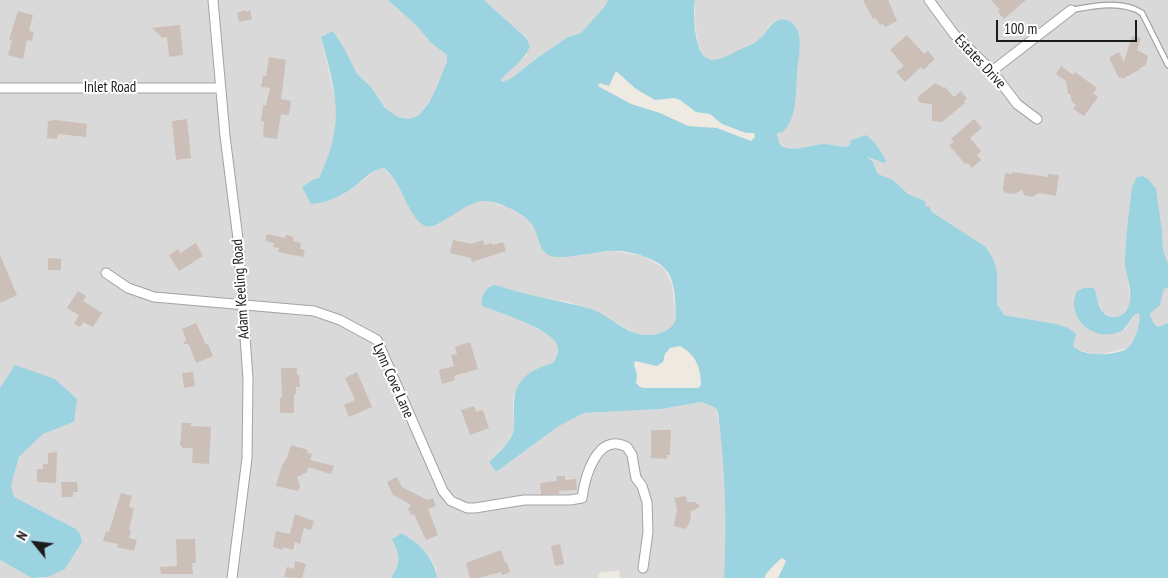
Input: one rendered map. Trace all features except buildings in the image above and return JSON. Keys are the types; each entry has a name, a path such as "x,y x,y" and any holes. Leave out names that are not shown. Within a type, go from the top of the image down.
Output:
{"street":[{"name":"Adam Keeling Road","path":"212,0 220,88 238,239 248,379 247,458 232,578"},
{"name":"Estates Drive","path":"930,0 954,34 992,71 1017,104 1037,119"},
{"path":"992,71 1071,10"},
{"name":"Inlet Road","path":"0,88 220,88"},
{"name":"Lynn Cove Lane","path":"106,273 128,288 154,296 314,311 340,320 377,340 443,492 451,501 458,505 475,508 524,500 570,500 582,498 589,469 604,447 611,443 621,444 630,450 636,478 642,486 647,502 648,532 643,568"}],"lane":[{"path":"1071,10 1109,4 1126,4 1134,8 1142,13 1168,65"}],"shaded area":[{"path":"0,0 388,0 416,25 431,43 447,55 447,61 429,103 418,116 408,119 398,117 385,108 371,87 357,74 333,31 321,37 337,107 334,142 319,178 314,179 317,204 352,189 377,169 384,168 394,179 412,212 424,225 431,227 438,225 463,207 480,201 489,201 509,208 531,222 537,233 541,248 562,257 613,251 643,256 664,268 672,284 676,319 675,324 665,332 649,335 635,333 598,312 569,302 541,298 482,306 516,318 550,335 558,346 558,353 553,363 543,366 513,397 514,424 512,434 507,443 489,462 496,472 559,426 584,413 661,409 702,402 716,408 721,435 725,493 726,550 724,578 620,578 619,571 600,572 597,578 437,578 436,567 429,556 402,533 392,539 399,555 399,565 391,578 42,578 48,577 80,534 76,529 13,497 11,486 19,457 43,434 74,422 0,388"},
{"path":"484,0 608,0 581,33 568,37 512,78 502,82 501,80 507,73 527,55 526,38"},
{"path":"695,0 1168,0 1168,264 1163,250 1159,217 1132,187 1125,261 1130,297 1129,306 1122,315 1112,318 1102,311 1099,303 1072,299 1125,330 1138,313 1140,319 1136,336 1127,348 1100,355 1077,350 1073,346 1073,339 1056,324 1004,315 997,304 997,272 986,247 932,212 929,207 926,207 924,201 908,194 893,180 878,174 873,162 866,157 883,163 865,135 851,140 849,146 840,148 826,144 795,150 787,148 780,143 777,133 796,90 799,37 796,26 783,19 777,20 771,24 759,40 724,58 707,59 698,44 695,23"},
{"path":"1168,288 1168,323 1159,327 1153,322 1150,314 1160,305 1164,289"},
{"path":"0,560 32,578 0,578"}],"water":[{"path":"388,0 484,0 526,38 530,46 525,56 501,80 502,82 512,78 568,37 581,33 608,0 695,0 694,22 699,48 711,60 723,58 755,42 778,20 789,21 798,30 800,44 796,97 791,120 783,132 777,133 779,141 783,146 789,149 820,144 846,147 849,146 851,140 866,135 878,147 886,161 884,163 867,157 873,162 878,174 893,180 908,194 925,201 926,207 929,206 932,212 986,247 994,261 997,272 997,304 1004,315 1056,324 1068,328 1076,334 1073,346 1078,350 1091,354 1114,353 1126,349 1137,331 1140,318 1138,313 1124,329 1116,333 1098,333 1090,330 1077,317 1074,300 1077,291 1084,288 1093,288 1103,312 1110,317 1118,317 1125,313 1130,300 1125,259 1132,187 1137,177 1143,176 1148,179 1156,189 1163,250 1168,264 1168,288 1164,289 1160,305 1150,314 1153,322 1158,327 1168,323 1168,578 778,578 786,561 782,558 768,572 765,578 724,578 725,496 718,413 716,408 702,402 661,409 584,413 559,426 496,472 489,462 505,446 512,435 514,399 519,384 529,373 553,363 558,350 553,339 535,327 482,306 486,290 495,285 582,307 603,314 634,332 648,335 665,331 674,323 676,319 674,290 665,268 644,256 619,251 565,257 555,257 546,254 540,246 530,222 516,211 497,203 477,202 431,227 425,226 414,215 395,181 384,168 372,173 339,196 328,201 311,204 302,187 319,178 333,140 336,108 331,75 321,37 333,31 357,74 371,87 385,108 398,117 408,119 418,116 429,103 447,61 447,55 431,43 416,25","holes":["616,71 636,89 655,100 674,98 680,100 696,112 710,114 722,124 746,133 754,133 755,137 751,141 717,128 688,126 660,113 631,104 598,86 600,83 609,86","680,346 694,358 699,368 701,385 698,388 644,388 636,383 635,361 657,366 663,362 665,354 670,348"]},
{"path":"15,365 55,379 77,399 74,422 43,434 19,457 11,486 14,497 76,529 80,534 82,542 65,569 48,577 32,578 0,560 0,388"},
{"path":"402,533 425,552 433,564 437,578 391,578 399,559 392,539"}]}
